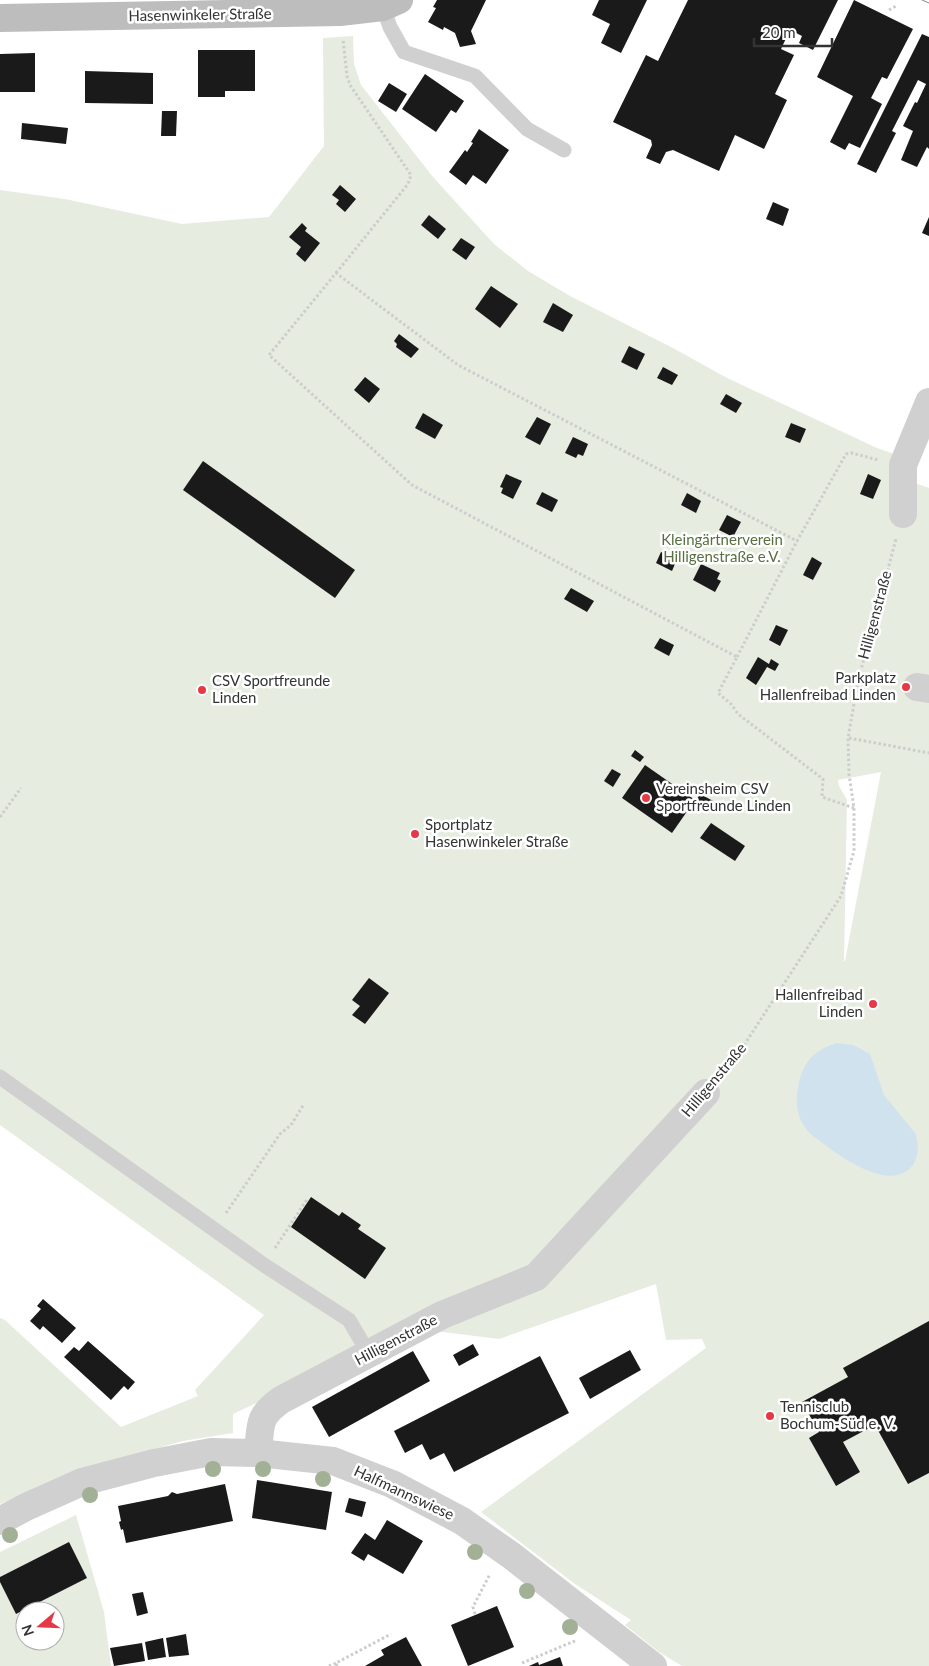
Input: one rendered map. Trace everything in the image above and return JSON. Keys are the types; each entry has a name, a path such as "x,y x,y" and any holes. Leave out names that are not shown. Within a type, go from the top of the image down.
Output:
{"street":[{"name":"Hasenwinkeler Straße","path":"0,18 340,12 391,4"},
{"path":"903,514 903,465 929,402"},
{"name":"Hilligenstraße","path":"258,1453 262,1417 270,1407 442,1315 536,1278 706,1093"},
{"name":"Halfmannswiese","path":"0,1521 82,1482 154,1463 211,1452 258,1453 333,1461 392,1484 462,1521 503,1549 653,1666"}],"lane":[{"path":"391,4 390,27 404,52 475,76 527,129 564,150"},
{"path":"0,1077 264,1265 349,1320 369,1354"}],"path":[{"path":"889,10 896,6"},
{"path":"340,12 348,81 411,175 408,184 269,355 412,485 737,658"},
{"path":"336,273 458,364 797,541"},
{"path":"854,808 822,798 823,780 738,714 731,704 718,693 797,541 846,454 852,453 903,465"},
{"name":"Hilligenstraße","path":"706,1093 735,1059 841,896 854,852 854,808 849,774 848,738 858,681 903,514"},
{"path":"858,681 923,688"},
{"path":"848,738 929,753"},
{"path":"0,818 21,788"},
{"path":"215,1230 280,1134 291,1125 304,1104"},
{"path":"264,1265 308,1198"},
{"path":"475,1614 473,1606 503,1549"},
{"path":"522,1663 605,1629"},
{"path":"329,1666 337,1665 390,1634"}],"green space":[{"name":"Kleingärtnerverein Hilligenstraße e.V.","path":"353,36 354,64 361,85 433,177 494,244 528,271 570,296 673,348 727,378 877,448 900,456 915,483 929,488 929,1666 682,1666 659,1652 625,1625 631,1620 575,1584 481,1512 706,1348 702,1339 666,1340 656,1284 499,1339 435,1331 265,1399 233,1414 233,1433 183,1441 87,1468 0,1504 0,1318 5,1320 121,1427 198,1396 195,1390 264,1315 0,1125 0,190 65,199 182,224 269,217 324,146 323,38","holes":["881,772 845,961 844,961 847,800 839,786 838,780","729,1055 703,1110 690,1118"]},
{"path":"76,1515 104,1612 111,1666 0,1666 0,1552"}],"water":[{"path":"837,1043 853,1045 870,1054 884,1095 915,1133 918,1146 916,1159 912,1166 903,1173 892,1176 880,1174 855,1164 813,1136 801,1121 797,1099 799,1082 804,1068 817,1052"}],"building":[{"path":"437,0 486,0 471,31 476,44 460,47 455,33 444,27 443,30 428,22 436,8 433,7"},
{"path":"599,0 647,0 621,53 601,43 610,24 592,15"},
{"path":"688,0 838,0 813,50 799,43 802,36 790,30 781,49 794,55 775,94 787,100 764,149 735,135 719,171 673,150 666,152 660,164 646,158 652,145 651,140 613,122 646,55 658,61"},
{"path":"854,0 913,29 887,79 882,77 871,98 882,104 860,148 849,143 845,150 830,142 853,96 817,77"},
{"path":"922,34 929,37 929,149 927,147 917,167 901,160 913,131 903,126 926,84 918,80 892,131 896,133 876,173 857,164"},
{"path":"198,50 255,50 255,91 225,91 225,97 198,97"},
{"path":"35,53 35,92 0,92 0,54"},
{"path":"85,71 153,73 153,104 85,103"},
{"path":"425,74 464,101 456,113 451,110 436,132 402,109"},
{"path":"389,83 407,94 396,112 378,101"},
{"path":"162,111 177,111 176,136 161,136"},
{"path":"22,123 68,128 66,144 21,139"},
{"path":"479,129 509,150 486,184 473,175 466,185 449,172 465,150 467,152"},
{"path":"340,185 356,199 345,212 336,204 339,200 332,195"},
{"path":"773,202 789,209 783,226 766,219"},
{"path":"429,215 446,229 438,239 421,225"},
{"path":"929,217 929,236 922,233"},
{"path":"302,223 307,228 305,231 320,243 305,262 296,254 301,247 289,237"},
{"path":"461,238 475,247 466,260 452,250"},
{"path":"491,286 518,304 500,328 475,309"},
{"path":"553,303 573,315 563,332 543,322"},
{"path":"399,334 419,349 411,358 396,347 397,344 394,341"},
{"path":"629,346 645,354 637,370 621,362"},
{"path":"663,367 678,375 672,385 657,378"},
{"path":"365,377 380,389 369,403 354,390"},
{"path":"726,394 742,403 736,413 720,404"},
{"path":"423,413 443,425 435,439 415,428"},
{"path":"537,417 551,424 540,445 525,437"},
{"path":"791,423 806,429 800,443 785,437"},
{"path":"573,437 588,444 583,456 578,454 576,458 565,453"},
{"path":"203,461 355,570 335,598 183,490"},
{"path":"506,474 522,481 513,499 501,493 503,488 500,487"},
{"path":"868,474 881,480 873,499 860,494"},
{"path":"542,492 558,500 552,512 536,504"},
{"path":"687,493 701,501 696,513 681,505"},
{"path":"727,515 741,522 733,537 719,530"},
{"path":"661,552 677,559 672,571 656,563"},
{"path":"812,557 822,563 813,580 803,575"},
{"path":"701,564 720,573 717,579 721,581 715,592 693,580"},
{"path":"571,588 594,601 587,612 564,599"},
{"path":"776,625 788,630 780,646 769,640"},
{"path":"660,638 674,645 669,656 654,648"},
{"path":"758,657 769,664 771,659 779,664 775,671 767,667 756,685 746,678"},
{"path":"635,750 644,757 640,762 631,756"},
{"name":"Vereinsheim CSV Sportfreunde Linden","path":"645,765 695,800 672,833 622,798"},
{"path":"612,769 621,774 613,787 604,781"},
{"path":"700,794 717,803 712,811 696,801"},
{"path":"711,823 745,846 735,861 700,838"},
{"path":"369,978 389,993 365,1024 352,1015 360,1006 352,1000"},
{"path":"311,1197 339,1216 342,1212 361,1225 358,1229 386,1248 365,1279 291,1227"},
{"path":"43,1299 76,1328 62,1343 43,1326 40,1330 30,1321 41,1309 37,1306"},
{"path":"929,1321 929,1473 908,1484 875,1425 843,1442 860,1472 836,1486 809,1438 819,1432 802,1402 848,1377 843,1368"},
{"path":"88,1341 135,1382 128,1390 124,1386 111,1400 64,1357 74,1347 79,1351"},
{"path":"473,1344 479,1355 459,1366 453,1355"},
{"path":"630,1350 641,1370 590,1399 579,1378"},
{"path":"413,1351 430,1381 329,1437 312,1407"},
{"path":"540,1356 569,1413 454,1472 444,1453 430,1460 422,1444 405,1453 394,1431"},
{"path":"257,1480 332,1492 326,1530 252,1518"},
{"path":"225,1484 233,1521 126,1543 123,1529 121,1530 119,1522 121,1521 118,1506 168,1496 172,1492 177,1494"},
{"path":"349,1498 366,1502 362,1517 345,1512"},
{"path":"387,1520 423,1541 403,1574 368,1554 364,1561 351,1553 365,1533 375,1540"},
{"path":"69,1542 87,1578 42,1601 15,1601 15,1612 0,1582 0,1577"},
{"path":"143,1592 148,1613 137,1616 132,1594"},
{"path":"497,1606 514,1647 468,1666 451,1625"},
{"path":"186,1634 189,1655 169,1657 166,1638"},
{"path":"406,1637 422,1666 365,1666 384,1655 381,1650"},
{"path":"163,1638 166,1657 148,1660 145,1642"},
{"path":"142,1643 145,1661 114,1666 110,1648"},
{"path":"560,1657 563,1666 529,1666 538,1662 539,1665"}],"tram line":[{"path":"922,0 929,3"}],"place":[{"name":"Parkplatz Hallenfreibad Linden","path":"906,687"},
{"name":"CSV Sportfreunde Linden","path":"202,690"},
{"name":"Vereinsheim CSV Sportfreunde Linden","path":"646,798"},
{"name":"Sportplatz Hasenwinkeler Straße","path":"415,834"},
{"name":"Hallenfreibad Linden","path":"873,1004"},
{"name":"Tennisclub Bochum-Süd e. V.","path":"770,1416"}]}
